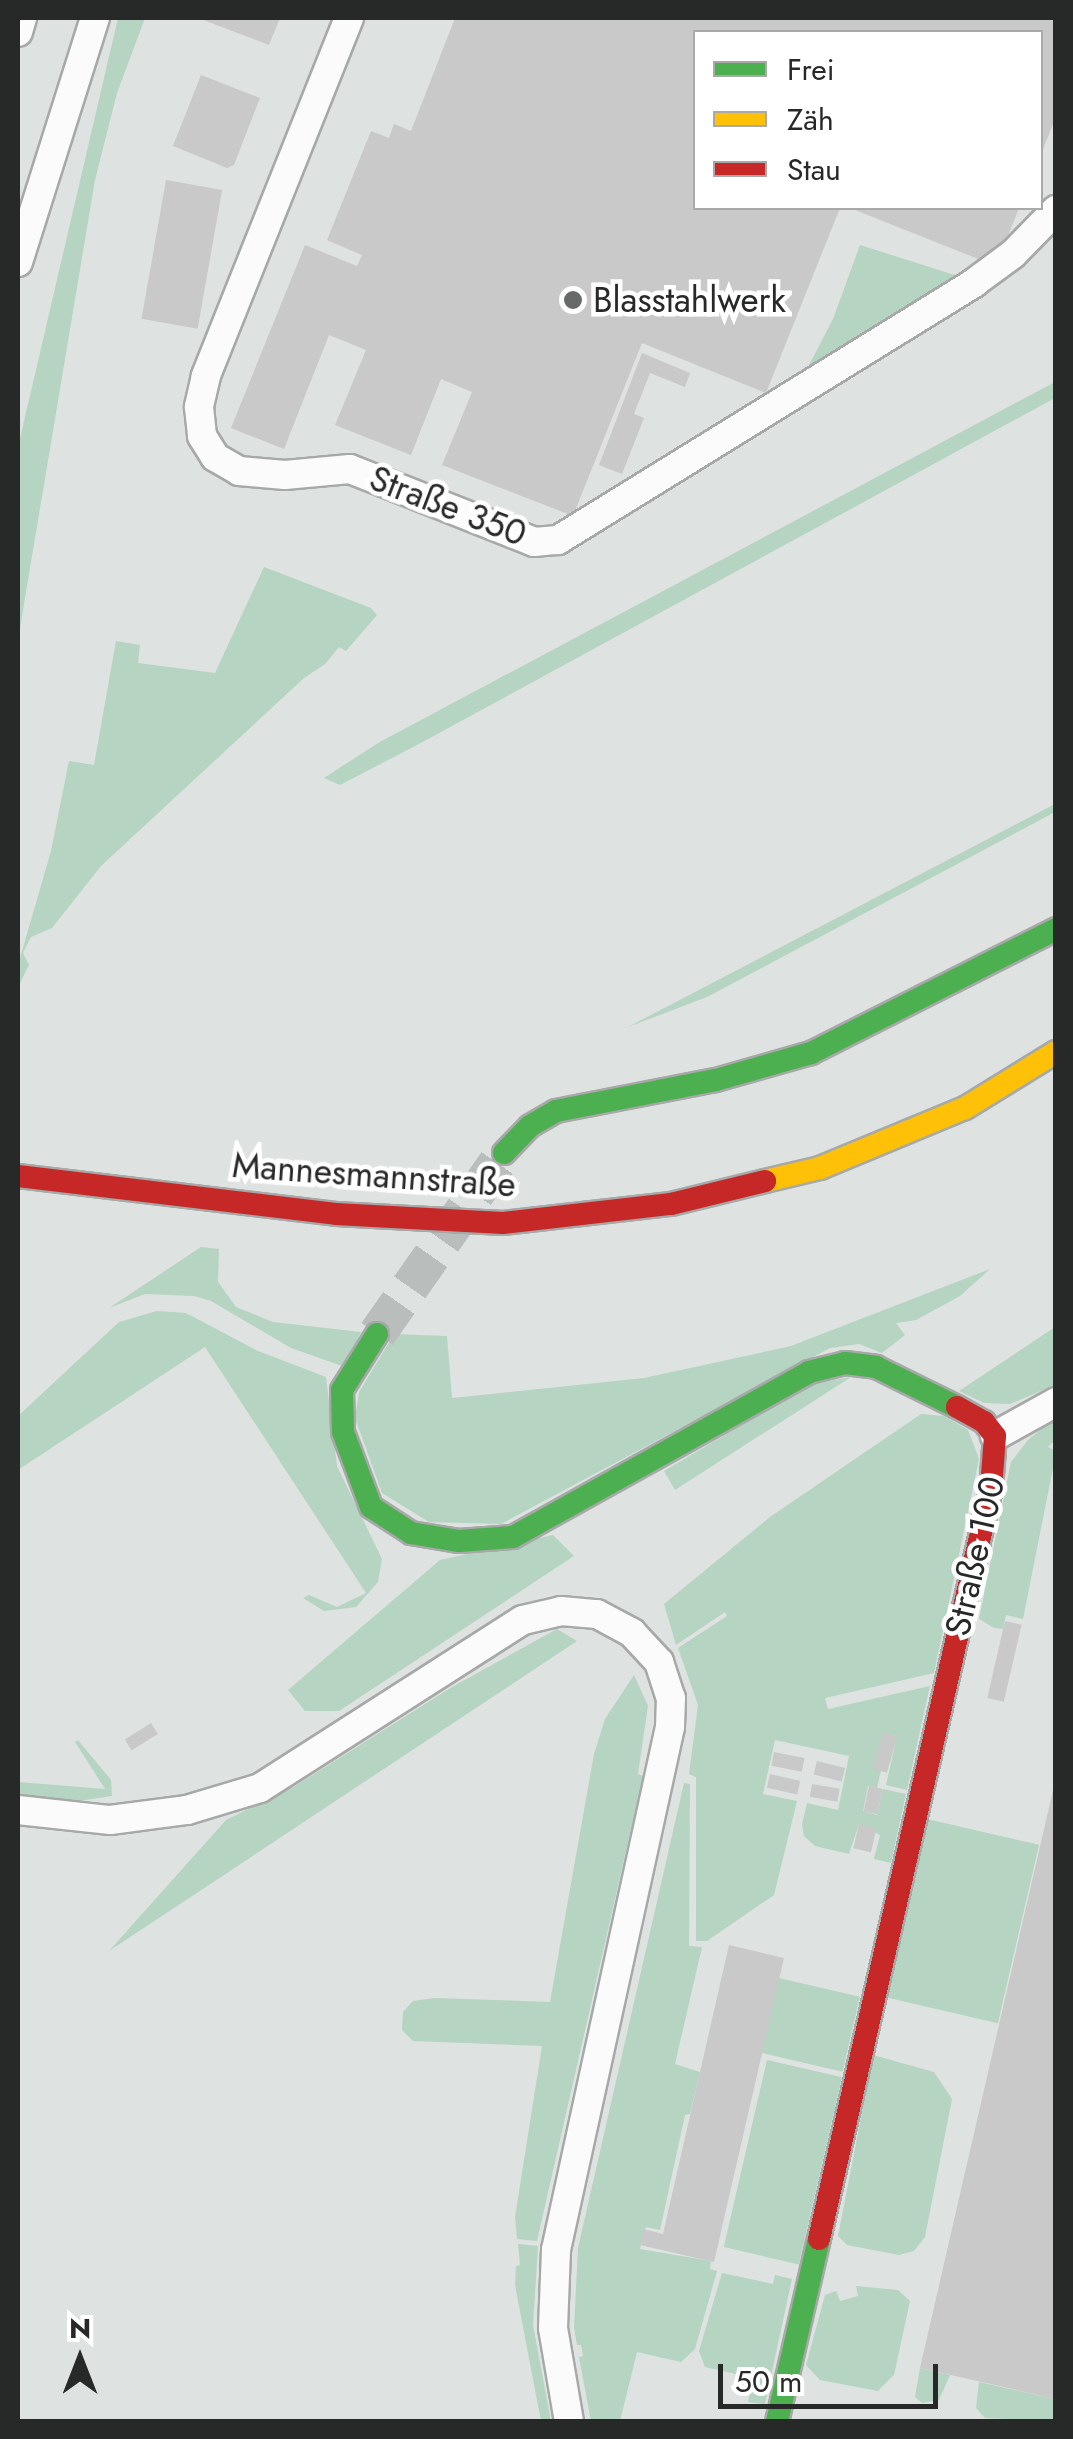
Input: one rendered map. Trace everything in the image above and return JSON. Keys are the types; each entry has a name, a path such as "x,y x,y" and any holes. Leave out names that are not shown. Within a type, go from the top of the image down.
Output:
{"street":[{"path":"18,32 22,18"},
{"path":"18,262 95,18"},
{"name":"Straße 350","path":"349,18 206,376 199,407 202,436 214,457 239,472 285,475 350,468 534,542 558,540 975,282 1012,254 1056,210"},
{"path":"504,1153 530,1126 556,1111 716,1080 812,1054 1056,928"},
{"name":"Mannesmannstraße","path":"18,1176 336,1214 503,1223 672,1204 820,1168 965,1108 1056,1052"},
{"name":"Straße 100","path":"377,1334 342,1390 343,1432 351,1462 372,1507 411,1533 459,1541 513,1537 809,1372 845,1364 876,1367 908,1380 984,1422 996,1436 991,1489 776,2422"},
{"path":"996,1436 1056,1402"},
{"path":"18,1810 110,1820 186,1810 260,1788 522,1620 561,1610 597,1614 632,1632 659,1662 671,1698 670,1727 556,2250 553,2328 569,2422"}],"green space":[{"path":"118,18 145,18 117,93 95,180 18,640 18,447"},
{"path":"860,245 961,277 811,371 808,367 833,319"},
{"path":"1055,382 1055,398 417,745 340,785 324,778 378,743"},
{"path":"264,567 371,608 377,615 346,651 339,647 325,664 304,678 101,866 52,928 31,937 23,953 29,965 18,987 18,965 51,851 69,761 94,765 116,641 140,645 138,663 215,673"},
{"path":"1055,804 1055,812 707,997 628,1027"},
{"path":"201,1247 219,1249 218,1282 236,1307 273,1322 361,1332 345,1367 291,1348 211,1301 194,1296 145,1294 109,1308"},
{"path":"990,1269 960,1296 916,1320 896,1323 905,1335 882,1353 859,1344 830,1348 501,1524 429,1522 382,1493 355,1418 359,1392 394,1334 447,1336 452,1398 644,1378 791,1346"},
{"path":"157,1311 186,1313 258,1351 326,1377 337,1466 382,1559 378,1582 356,1607 324,1611 303,1598 309,1595 337,1607 366,1593 205,1347 18,1470 18,1416 119,1322"},
{"path":"1055,1327 1055,1385 1010,1404 984,1403 959,1391"},
{"path":"851,1377 675,1490 664,1471 811,1384"},
{"path":"921,1414 944,1416 968,1430 979,1459 934,1673 825,1698 828,1709 930,1686 907,1790 886,1785 897,1736 884,1733 875,1768 881,1770 877,1788 868,1786 863,1811 877,1815 883,1789 906,1794 891,1863 874,1859 880,1835 859,1824 849,1854 815,1846 804,1836 802,1824 807,1803 838,1810 849,1756 775,1740 763,1794 797,1801 774,1895 707,1941 696,1941 696,1777 689,1774 698,1705 678,1648 727,1616 725,1612 676,1645 664,1604 770,1517"},
{"path":"1055,1418 1055,1440 1048,1447 1055,1451 1055,1458 1023,1619 1006,1615 1003,1629 994,1628 979,1619 1011,1462 1028,1440"},
{"path":"553,1535 574,1556 339,1711 305,1711 288,1690 440,1560"},
{"path":"557,1629 577,1641 109,1951 226,1820 295,1786 452,1687"},
{"path":"634,1675 648,1706 638,1774 643,1776 537,2241 517,2239 515,2217 542,2046 413,2041 402,2030 403,2012 413,2001 435,1998 550,2002 594,1754 605,1719"},
{"path":"78,1740 111,1780 112,1796 65,1803 18,1797 18,1782 105,1789 75,1742"},
{"path":"684,1783 690,1784 689,1946 702,1947 675,2064 700,2072 690,2114 685,2115 660,2230 646,2227 640,2249 711,2261 710,2269 717,2271 695,2349 681,2362 637,2352 620,2421 591,2421 579,2357 583,2356 581,2345 577,2345 574,2328 578,2248"},
{"path":"927,1819 1039,1845 998,2023 886,1997"},
{"path":"779,1978 860,1997 843,2072 762,2053"},
{"path":"873,2055 934,2072 952,2099 925,2237 914,2251 899,2255 847,2245 838,2236"},
{"path":"767,2060 842,2077 799,2264 724,2247"},
{"path":"518,2244 538,2246 533,2325 551,2421 541,2421 515,2285 516,2266 520,2265"},
{"path":"722,2273 773,2284 775,2275 792,2279 765,2404 748,2402 753,2378 705,2367 699,2351"},
{"path":"856,2286 898,2290 910,2301 894,2375 878,2391 820,2380 806,2365 825,2295 836,2291 840,2301 858,2296"},
{"path":"920,2368 950,2375 939,2400 922,2403 915,2397"},
{"path":"979,2382 1055,2399 1055,2421 985,2418 976,2408"}],"building":[{"path":"198,18 280,18 269,45"},
{"name":"Blasstahlwerk","path":"455,18 1056,18 1056,117 1043,149 1043,30 693,30 693,210 839,210 766,393 642,343 573,516 442,465 472,392 441,379 411,455 335,425 366,350 329,335 284,449 231,428 305,245 357,266 362,255 327,240 371,131 389,138 394,124 411,131"},
{"path":"201,75 260,98 234,165 227,168 173,146"},
{"path":"166,180 222,190 198,329 142,319"},
{"name":"Blasstahlwerk","path":"855,210 1018,210 996,266"},
{"path":"642,353 690,373 685,387 650,373 634,414 644,418 622,474 599,465"},
{"path":"1005,1621 1022,1625 1004,1702 987,1698"},
{"path":"151,1723 158,1734 132,1750 125,1739"},
{"path":"883,1732 897,1736 887,1773 873,1769"},
{"path":"774,1752 804,1758 802,1772 771,1766"},
{"path":"817,1761 845,1768 842,1782 814,1775"},
{"path":"770,1774 800,1781 797,1795 767,1788"},
{"path":"1056,1777 1056,2399 920,2368"},
{"path":"812,1784 840,1789 837,1802 810,1797"},
{"path":"869,1786 883,1789 877,1814 864,1811"},
{"path":"859,1824 877,1828 871,1852 853,1848"},
{"path":"729,1945 784,1958 714,2262 640,2245 643,2229 663,2234"}],"tunnel":[{"path":"377,1334 504,1153"}],"traffic: fast":[{"path":"504,1153 530,1126 556,1111 716,1080 811,1053 1056,929"},
{"path":"377,1334 342,1390 343,1432 371,1507 411,1533 459,1541 513,1537 809,1372 845,1363 876,1367 957,1407"},
{"path":"777,2422 819,2239"}],"traffic: slow":[{"path":"765,1181 820,1168 965,1108 1056,1052"}],"traffic: jam":[{"path":"18,1176 336,1214 503,1223 671,1204 765,1181"},
{"path":"819,2239 991,1489 995,1436 984,1422 957,1407"}],"place":[{"name":"Blasstahlwerk","path":"573,300"}]}
